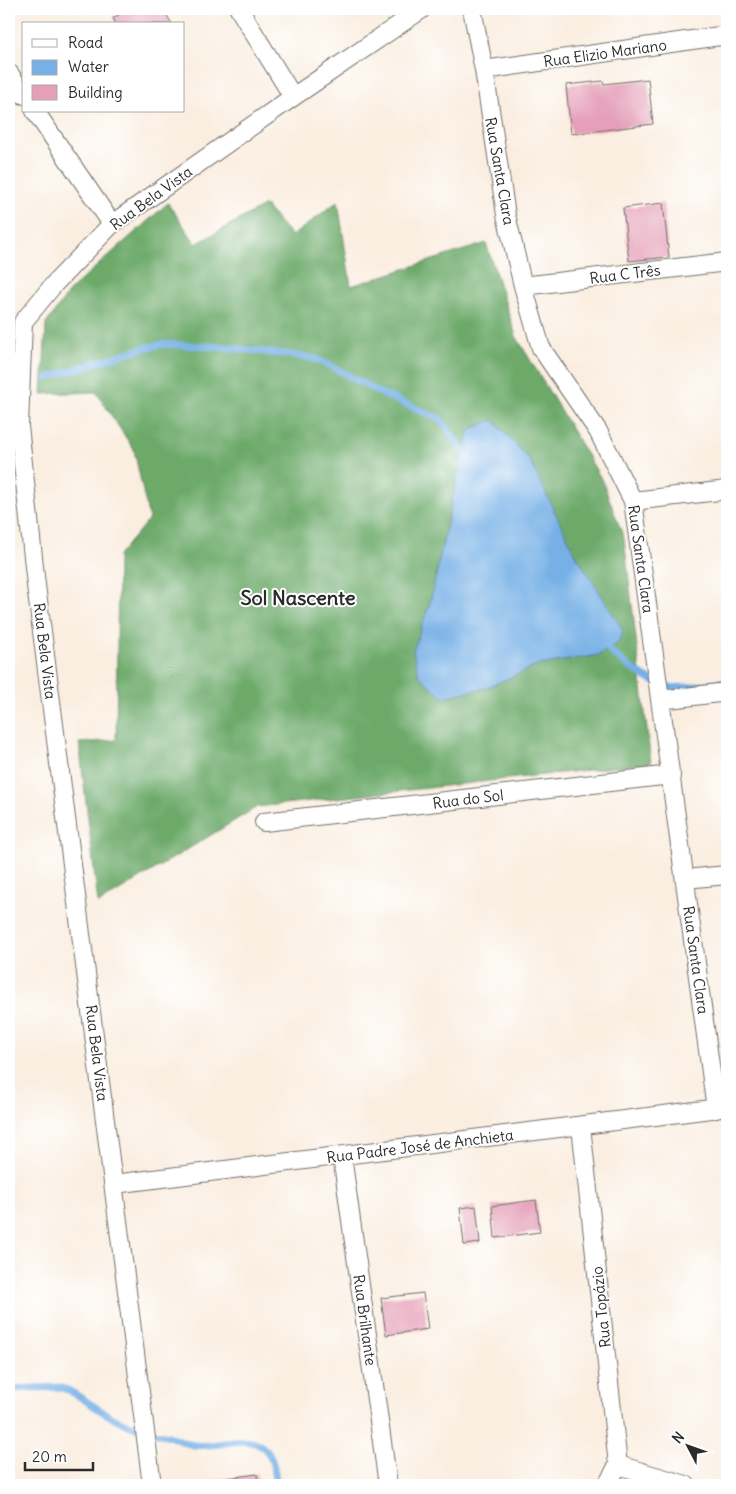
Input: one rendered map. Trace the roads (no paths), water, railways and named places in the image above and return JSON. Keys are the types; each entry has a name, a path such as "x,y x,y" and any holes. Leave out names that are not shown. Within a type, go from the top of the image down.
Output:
{"street":[{"path":"239,9 293,97"},
{"name":"Rua Bela Vista","path":"152,1485 36,585 19,426 23,322 55,283 112,224 422,9"},
{"name":"Rua Santa Clara","path":"472,9 484,70 506,214 523,286 541,348 598,431 634,502 685,879 722,1108"},
{"name":"Rua Elizio Mariano","path":"484,70 727,35"},
{"path":"9,73 22,92"},
{"path":"36,112 112,224"},
{"name":"Rua C Três","path":"523,286 727,262"},
{"path":"634,502 727,490"},
{"path":"660,700 727,692"},
{"name":"Rua do Sol","path":"264,822 671,775"},
{"path":"685,879 727,874"},
{"name":"Rua Padre José de Anchieta","path":"114,1184 722,1108"},
{"name":"Rua Topázio","path":"581,1126 618,1465"},
{"name":"Rua Brilhante","path":"342,1156 388,1485"},
{"path":"607,1485 618,1465 686,1485"}],"water":[{"path":"493,420 529,459 575,553 623,630 618,643 599,655 539,665 486,688 443,697 419,676 413,651 430,603 458,472 470,429"}],"waterway":[{"path":"47,378 140,349 163,344 223,347 316,359 380,393 440,419 468,457"},
{"path":"604,644 634,670 661,685 683,688 727,681"},
{"path":"9,1389 59,1387 68,1390 109,1416 129,1425 191,1444 203,1446 240,1441 257,1444 265,1449 270,1457 274,1466 277,1485"}],"district":[{"name":"Sol Nascente","path":"298,597"}]}
